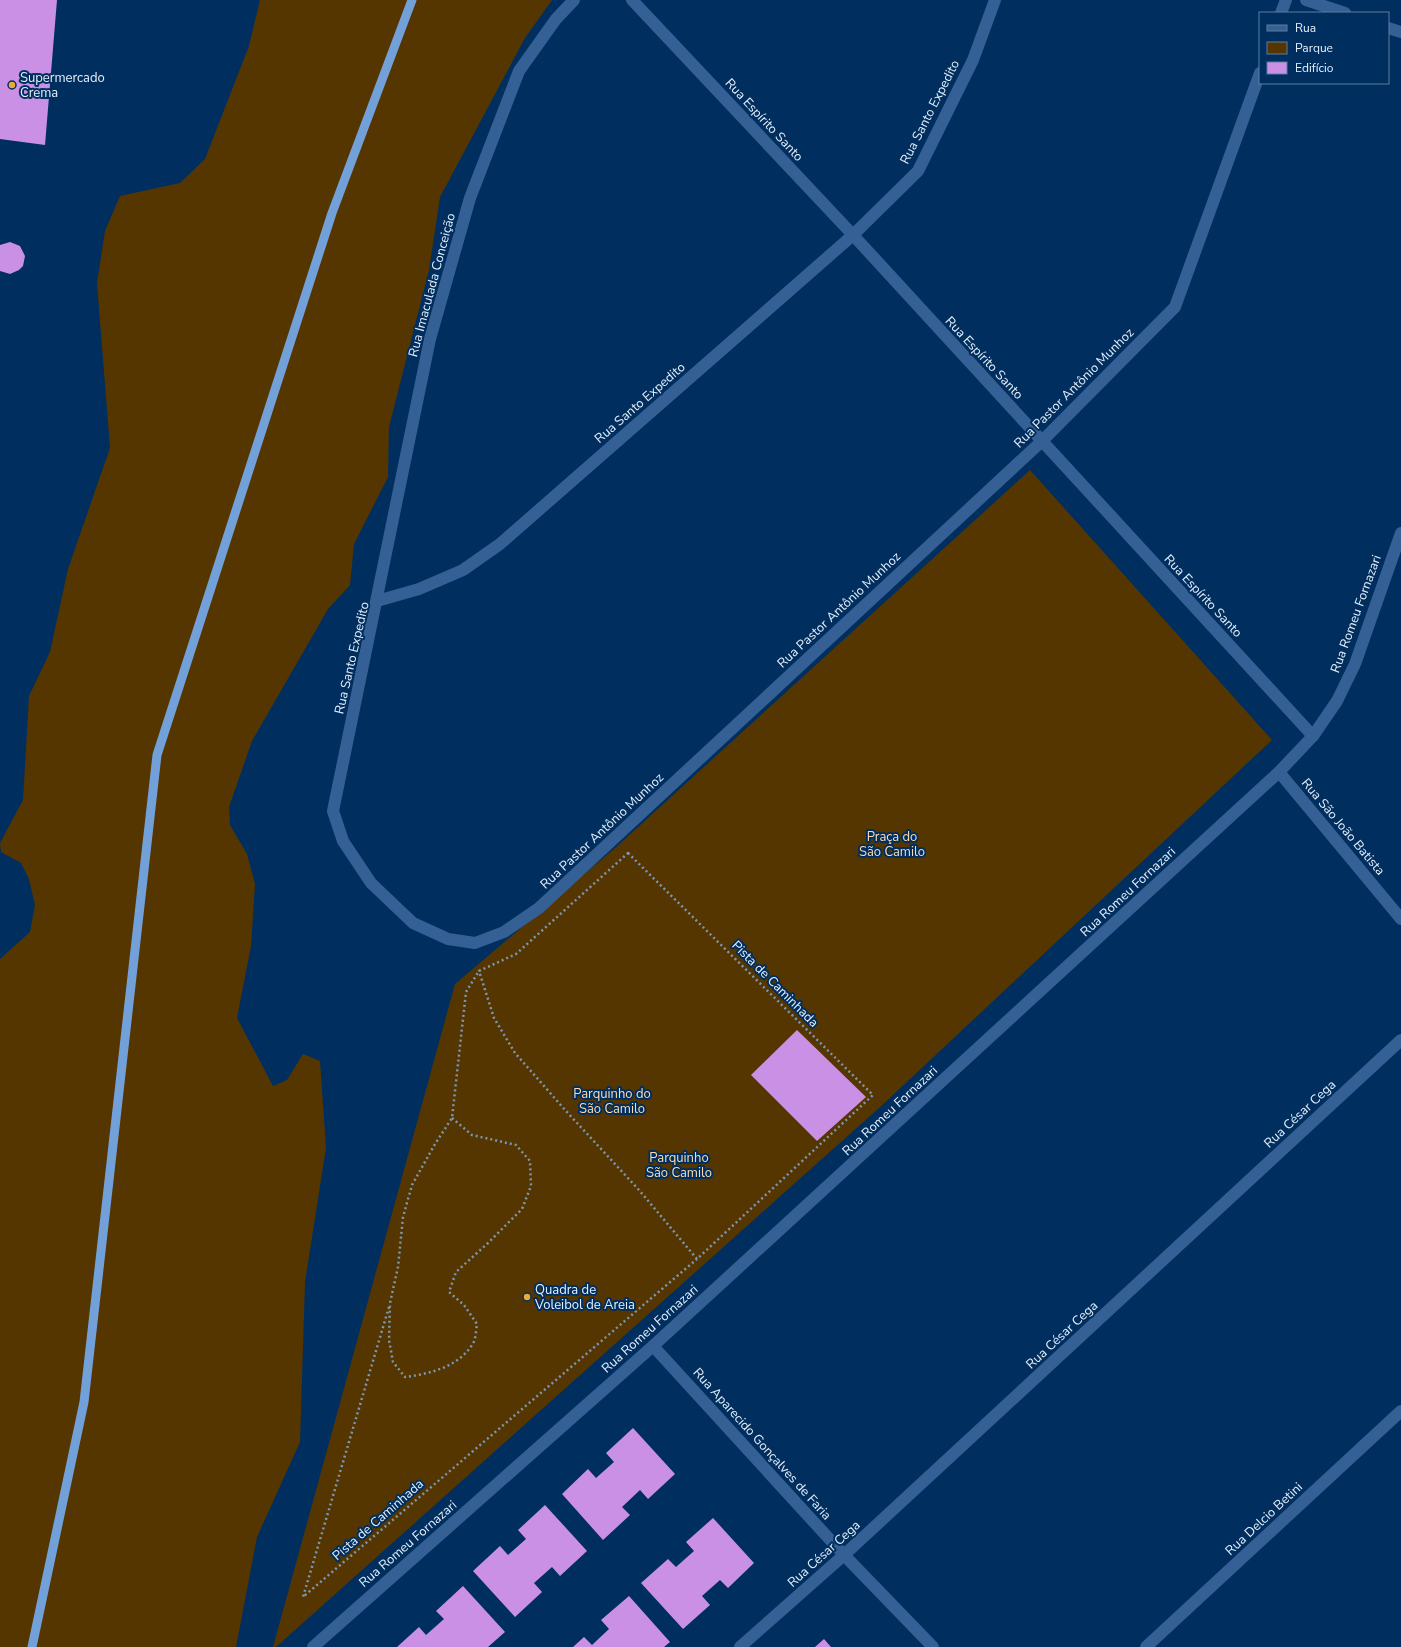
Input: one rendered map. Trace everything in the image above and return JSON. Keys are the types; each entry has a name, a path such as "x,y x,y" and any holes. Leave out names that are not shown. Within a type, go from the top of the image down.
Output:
{"street":[{"name":"Rua Imaculada Conceição","path":"377,601 430,339 470,198 519,71 556,19 574,0"},
{"name":"Rua Espírito Santo","path":"632,0 853,235 1313,736"},
{"name":"Rua Santo Expedito","path":"333,811 377,601 419,589 463,570 500,544 853,235 918,171 973,60 994,0"},
{"path":"1282,12 1286,0"},
{"path":"1306,0 1342,12"},
{"path":"1389,28 1401,32"},
{"name":"Rua Pastor Antônio Munhoz","path":"333,811 343,841 371,882 413,923 448,939 475,944 504,932 539,908 1042,442 1175,307 1259,76"},
{"name":"Rua Romeu Fornazari","path":"313,1647 653,1346 1279,772 1313,736 1337,701 1355,664 1401,534"},
{"name":"Rua São João Batista","path":"1279,772 1401,919"},
{"name":"Rua César Cega","path":"740,1647 844,1555 1401,1040"},
{"name":"Rua Aparecido Gonçalves de Faria","path":"653,1346 844,1555 933,1647"},
{"name":"Rua Delcio Betini","path":"1146,1647 1401,1411"}],"path":[{"name":"Pista de Caminhada","path":"628,853 874,1095 697,1259 303,1597 390,1303 398,1267 403,1217 412,1185 435,1144 452,1118 466,992 479,971 516,954 628,853"},
{"path":"479,971 494,1018 515,1053 639,1190 697,1259"},
{"name":"Pista de Caminhada","path":"390,1303 389,1340 393,1362 406,1377 425,1375 458,1361 473,1344 477,1324 464,1305 449,1292 456,1272 488,1244 522,1209 531,1186 530,1161 516,1145 472,1135 452,1118"}],"green space":[{"path":"260,0 552,0 525,38 440,197 429,270 389,427 388,477 354,544 350,585 328,609 252,741 229,807 230,825 247,854 255,884 251,946 237,1018 273,1086 287,1080 303,1054 320,1061 326,1148 305,1282 300,1442 257,1537 236,1647 0,1647 0,959 30,932 35,905 29,879 21,863 1,852 0,843 23,800 29,696 50,652 68,569 110,448 97,283 105,231 120,196 180,183 205,159 249,46"},
{"path":"1030,470 1272,740 879,1108 276,1647 273,1647 455,984 615,848"}],"building":[{"path":"0,0 57,0 45,145 0,139"},
{"path":"10,242 20,246 25,256 23,266 19,270 10,274 0,271 0,245"},
{"path":"797,1030 866,1097 817,1141 751,1075"},
{"path":"633,1428 675,1474 648,1499 640,1490 622,1507 630,1515 603,1540 562,1494 588,1469 596,1478 614,1462 606,1453"},
{"path":"545,1505 587,1551 560,1576 552,1567 534,1583 542,1592 515,1617 473,1571 500,1546 508,1555 526,1539 518,1530"},
{"path":"713,1518 754,1563 728,1588 720,1580 702,1596 710,1605 683,1629 641,1583 668,1559 676,1567 694,1551 686,1542"},
{"path":"463,1586 505,1632 488,1647 397,1647 419,1627 426,1635 444,1619 436,1611"},
{"path":"629,1596 670,1642 664,1647 573,1647 584,1637 592,1645 609,1629 601,1620"},
{"path":"824,1639 831,1647 815,1647"}],"waterway":[{"path":"32,1647 84,1402 157,755 332,213 412,0"}],"place":[{"name":"Supermercado Crema","path":"12,85"},
{"name":"Quadra de Voleibol de Areia","path":"527,1297"}],"park label":[{"name":"Praça do São Camilo","path":"892,844"},
{"name":"Parquinho do São Camilo","path":"612,1102"},
{"name":"Parquinho São Camilo","path":"679,1166"}]}
